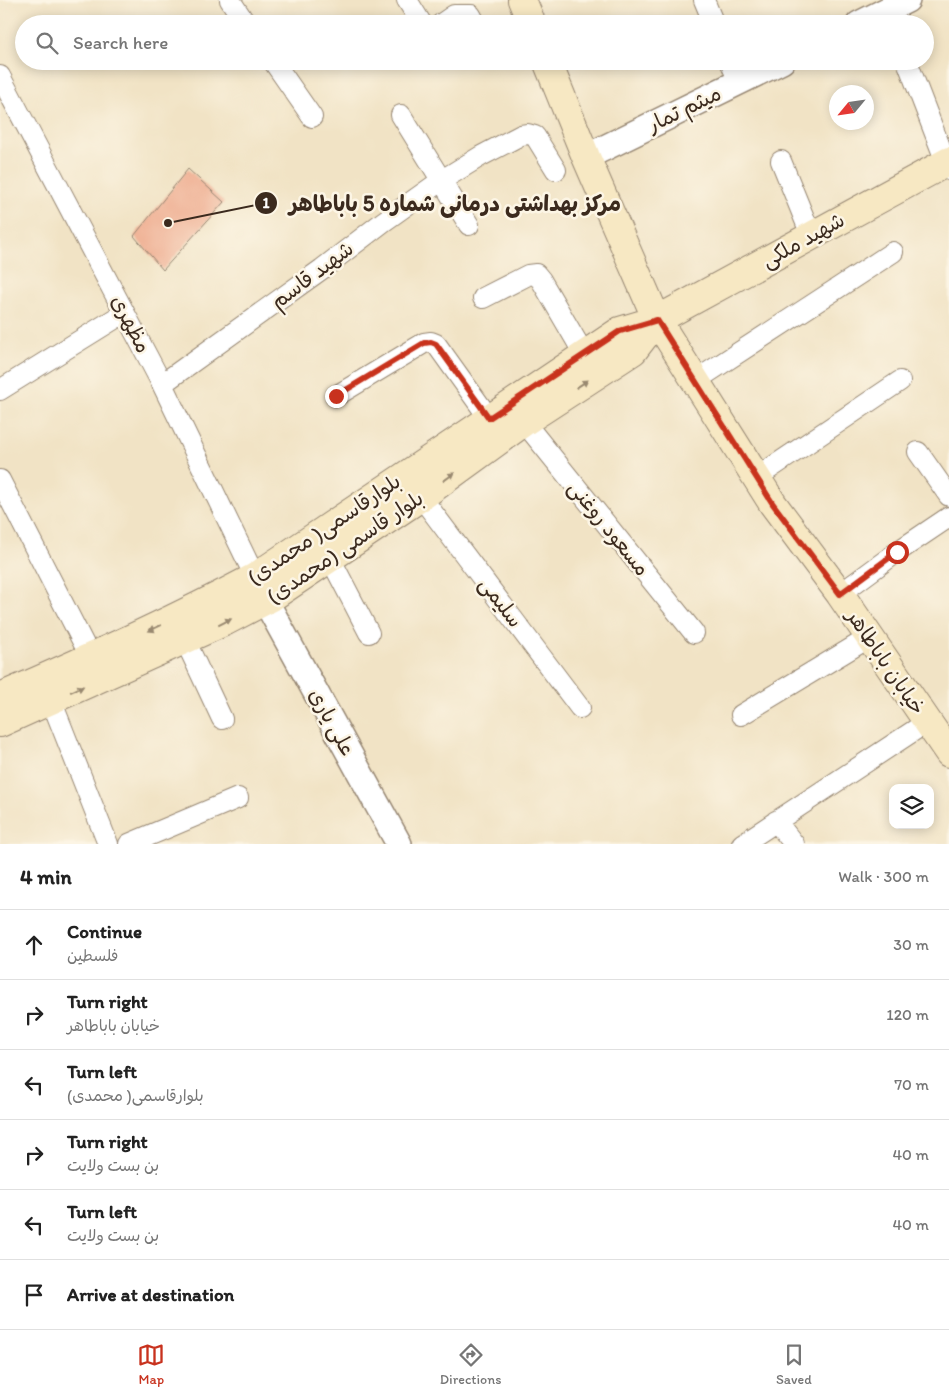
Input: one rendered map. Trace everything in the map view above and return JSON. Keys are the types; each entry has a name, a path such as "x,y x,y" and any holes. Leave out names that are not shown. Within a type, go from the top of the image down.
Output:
{"main road":[{"path":"522,0 528,15"},
{"name":"خیابان باباطاهر","path":"551,70 586,157 657,320 773,504 840,594 949,754"},
{"name":"شهید ملکی","path":"657,320 811,235 948,164"},
{"name":"بلوارقاسمی( محمدی)","path":"0,697 91,658 198,607 260,589 489,418 620,331 657,320"},
{"name":"بلوار قاسمی (محمدی)","path":"0,723 226,621 260,589 330,558 421,497 524,422 633,351 657,320"}],"street":[{"path":"230,0 240,15"},
{"path":"407,0 416,15"},
{"path":"704,0 710,15"},
{"path":"878,15 893,8"},
{"path":"279,70 312,117"},
{"path":"911,70 948,164"},
{"name":"میثم تمار","path":"586,157 735,72"},
{"name":"مظهری","path":"0,76 162,384 260,589"},
{"path":"401,115 469,225"},
{"name":"شهید قاسم","path":"162,384 383,222 442,180 481,156 521,135 528,134 536,136 556,170"},
{"path":"782,161 811,235"},
{"path":"695,381 893,252"},
{"path":"483,298 528,275 536,274 584,354"},
{"path":"0,390 124,313"},
{"path":"336,396 424,343 431,342 436,344 489,418"},
{"path":"756,478 900,381"},
{"name":"مسعود روغنی","path":"524,422 694,633"},
{"path":"918,452 949,496"},
{"path":"0,480 91,658"},
{"name":"سلیمی","path":"421,497 580,708"},
{"path":"840,594 949,517"},
{"path":"330,558 368,633"},
{"name":"علی یاری","path":"260,589 398,844"},
{"path":"741,715 870,637"},
{"path":"185,640 222,719"},
{"path":"51,700 108,844"},
{"path":"742,844 927,722"},
{"path":"129,844 238,798"},
{"path":"776,821 794,844"}],"building":[{"path":"188,169 224,202 163,270 134,236"}],"place":[{"name":"مرکز بهداشتی درمانی شماره 5 باباطاهر","path":"168,223"}],"route":[{"path":"336,396 424,343 431,342 436,344 489,418 620,331 657,320 773,504 840,594 897,552"}]}
